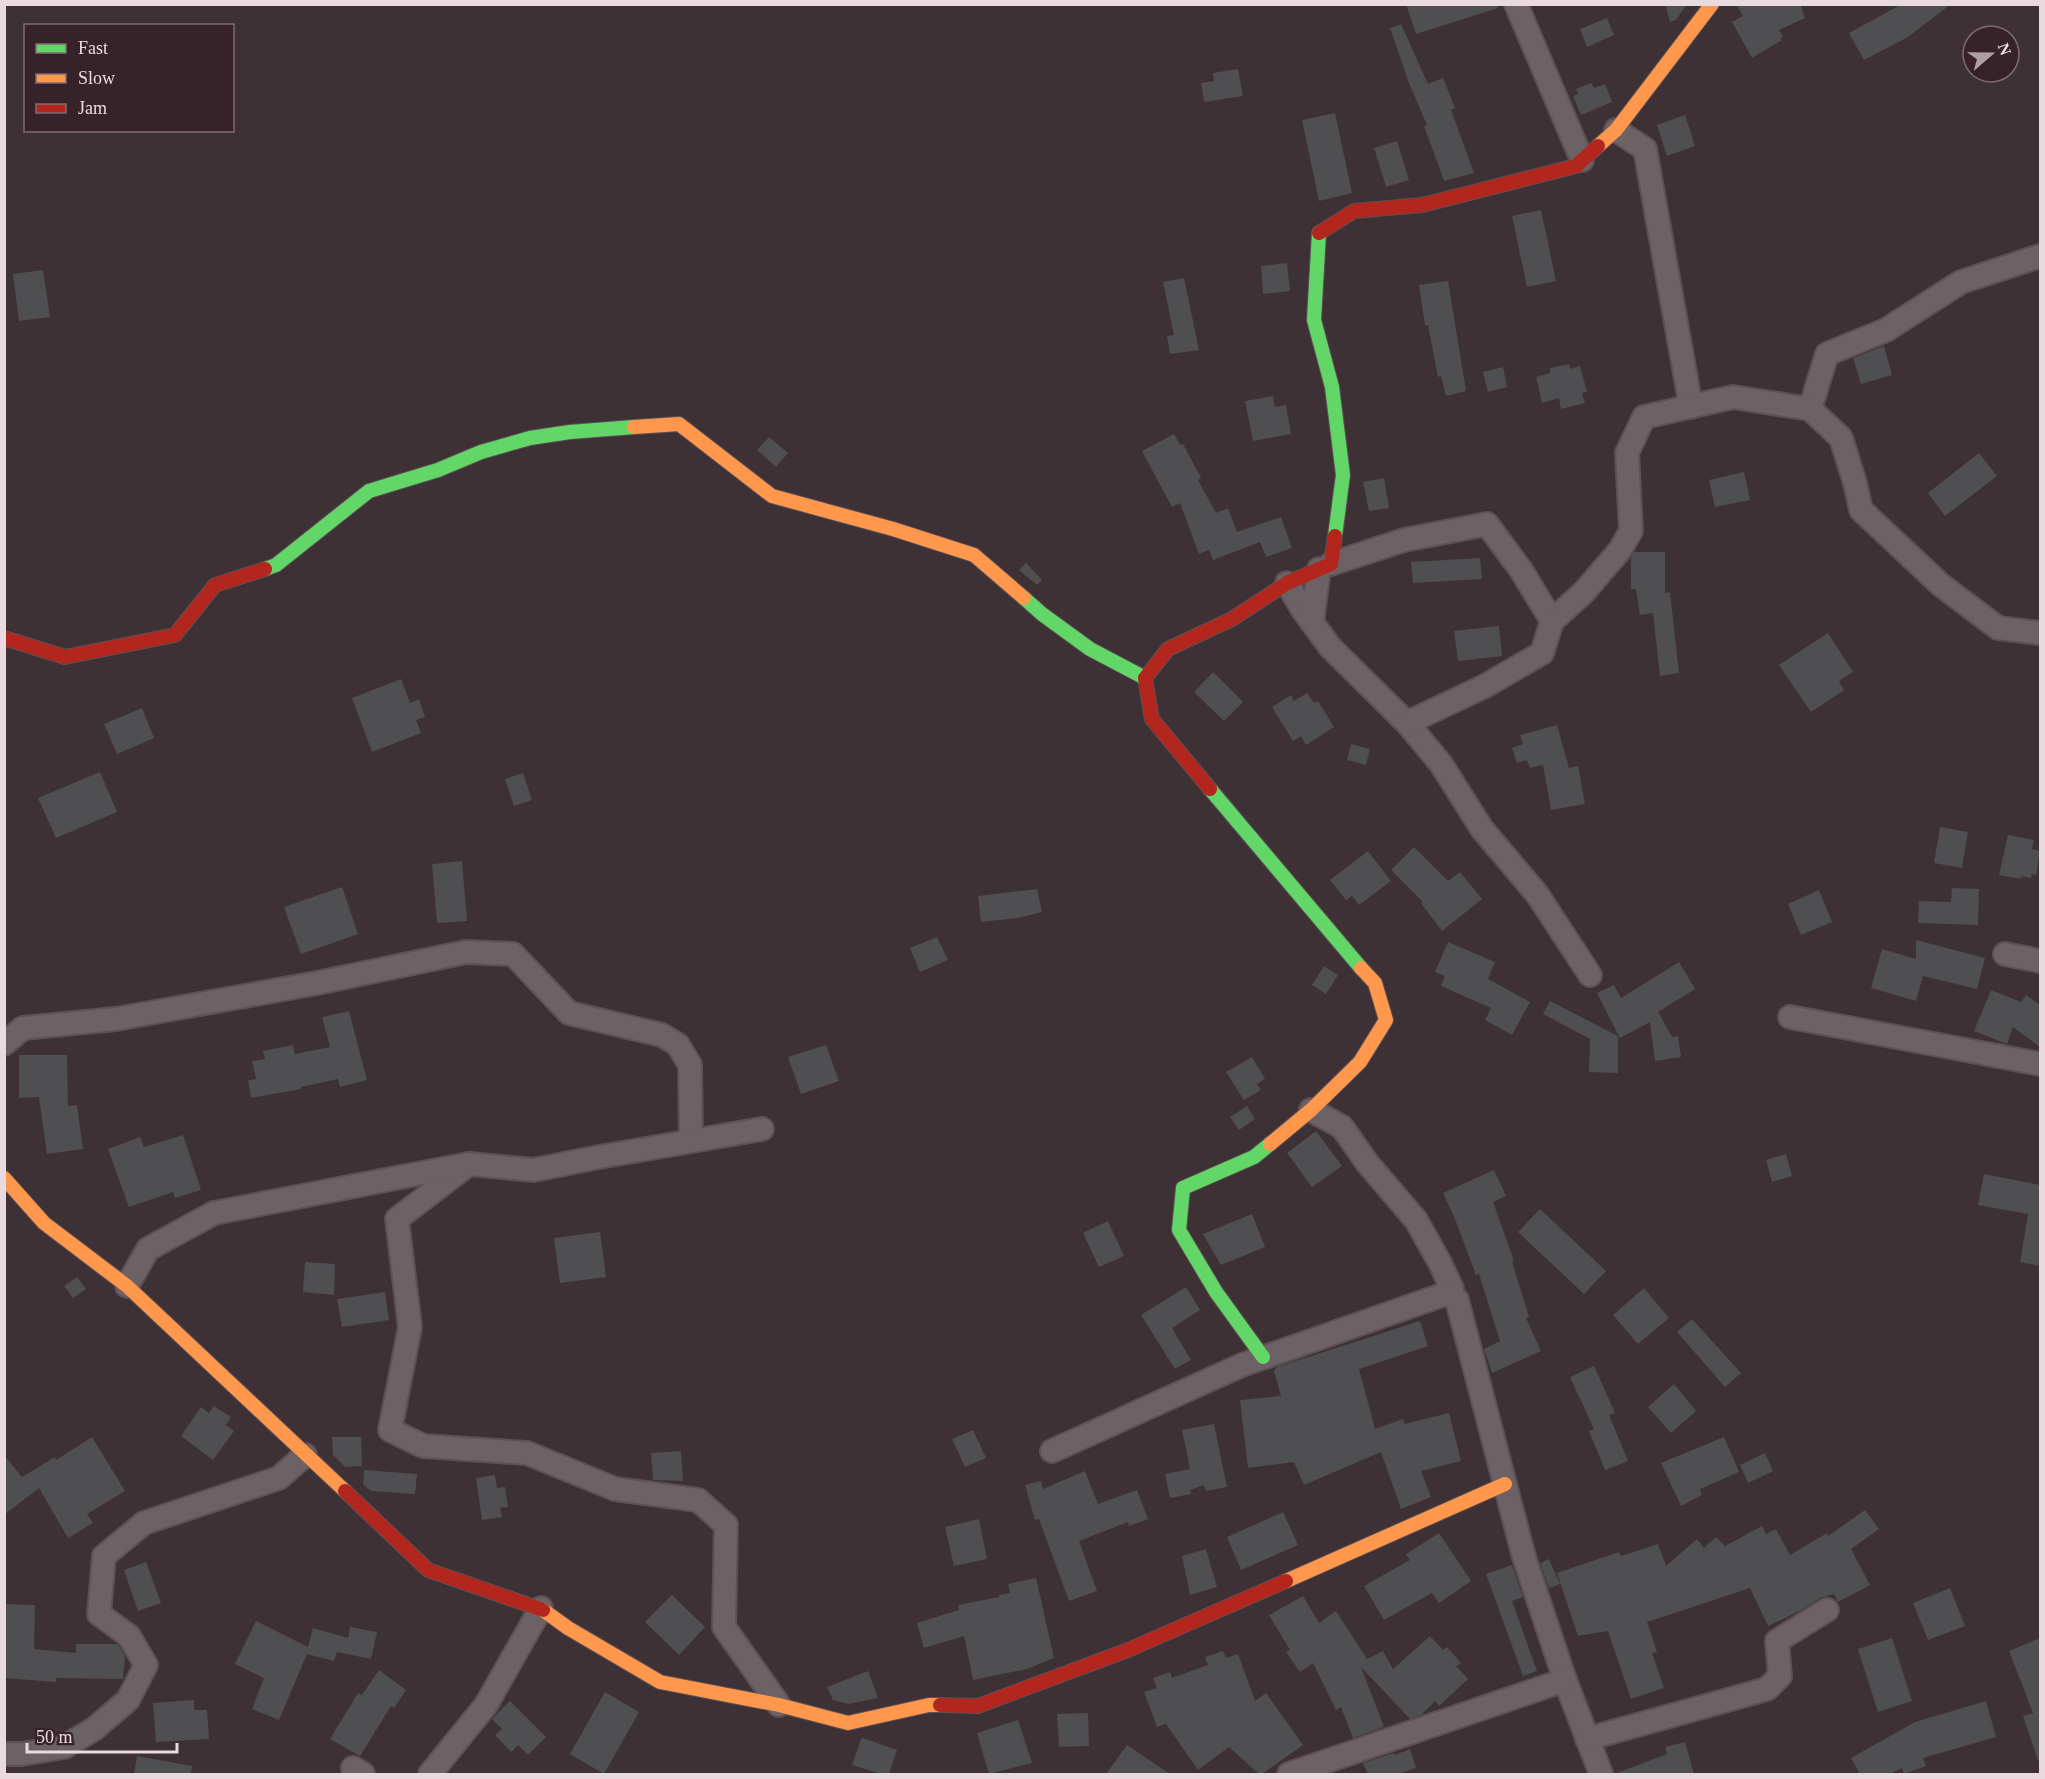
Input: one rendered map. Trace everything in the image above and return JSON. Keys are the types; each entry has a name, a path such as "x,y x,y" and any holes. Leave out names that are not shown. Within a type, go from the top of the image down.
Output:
{"street":[{"path":"1516,4 1582,160"},
{"path":"1312,622 1343,475 1332,387 1314,320 1319,233 1354,211 1422,205 1576,166 1616,130 1712,4"},
{"path":"1616,130 1645,149 1691,406"},
{"path":"1810,409 1827,354 1886,330 1961,282 2040,256"},
{"path":"1407,723 1485,686 1542,653 1552,621 1584,592 1620,550 1630,531 1628,453 1644,417 1733,397 1810,409 1841,438 1861,510 1941,585 1998,628 2040,633"},
{"path":"4,638 65,657 175,635 215,585 276,565 369,491 438,470 481,452 530,438 570,432 680,424 772,496 974,555 1024,599 1089,649 1144,678"},
{"path":"1144,678 1168,649 1232,619 1287,583 1325,566 1404,540 1487,524 1521,570 1552,621"},
{"path":"1287,583 1330,647 1407,723 1441,764 1482,829 1537,894 1590,975"},
{"path":"1144,678 1152,719 1375,983 1386,1020 1360,1062 1311,1110 1254,1157 1183,1188 1179,1230 1216,1292 1263,1358"},
{"path":"4,1044 23,1028 116,1019 317,983 466,952 513,954 568,1013 662,1035 678,1045 690,1065 691,1140"},
{"path":"2005,954 2040,961"},
{"path":"1790,1017 2040,1064"},
{"path":"1052,1451 1242,1365 1448,1293 1452,1289 1416,1220 1368,1164 1342,1127 1311,1110"},
{"path":"127,1286 148,1249 214,1213 469,1164 534,1170 762,1129"},
{"path":"469,1164 397,1219 410,1328 390,1430 423,1446 527,1453 615,1489 698,1500 726,1525 724,1627 779,1705"},
{"path":"4,1179 44,1223 127,1286 428,1570 541,1608 568,1628 660,1682 779,1705 848,1723 929,1705 978,1706 1128,1650 1505,1485"},
{"path":"1448,1293 1457,1300 1524,1557 1565,1680 1601,1774"},
{"path":"4,1754 22,1755 64,1747 94,1729 128,1700 146,1665 129,1636 99,1614 104,1556 144,1523 279,1478 305,1455"},
{"path":"430,1774 486,1705 541,1608"},
{"path":"1587,1739 1767,1689 1780,1676 1777,1641 1827,1610"},
{"path":"1289,1774 1565,1680"}],"building":[{"path":"1406,4 1497,4 1498,8 1416,34"},
{"path":"1665,4 1687,4 1676,20 1670,22"},
{"path":"1736,4 1800,4 1805,18 1779,30 1783,37 1780,38 1782,40 1752,58 1732,22 1743,16"},
{"path":"1902,4 1951,4 1908,37 1864,60 1849,33"},
{"path":"1607,18 1614,35 1587,47 1580,29"},
{"path":"1401,24 1428,84 1443,78 1455,108 1451,110 1474,173 1444,181 1424,126 1427,125 1409,83 1390,28"},
{"path":"1238,69 1243,96 1204,102 1201,83 1214,81 1213,73"},
{"path":"1591,83 1594,88 1605,84 1612,102 1581,115 1573,96 1578,94 1576,89"},
{"path":"1335,113 1352,193 1319,201 1302,120"},
{"path":"1685,115 1695,146 1667,156 1657,125"},
{"path":"1397,141 1409,180 1386,187 1374,148"},
{"path":"1541,210 1556,281 1527,287 1512,216"},
{"path":"1287,263 1290,291 1263,294 1261,266"},
{"path":"43,270 50,317 19,321 13,274"},
{"path":"1184,278 1199,350 1170,354 1167,336 1174,335 1163,282"},
{"path":"1448,281 1466,391 1446,396 1441,376 1438,377 1428,325 1425,325 1419,285"},
{"path":"1884,346 1892,375 1861,384 1853,358"},
{"path":"1569,364 1570,369 1580,366 1587,392 1582,393 1585,403 1561,409 1559,398 1542,403 1536,377 1550,373 1550,368"},
{"path":"1503,367 1507,387 1488,392 1483,372"},
{"path":"1273,396 1275,407 1286,405 1291,434 1253,441 1245,401"},
{"path":"1174,434 1180,445 1183,444 1201,478 1198,480 1216,513 1228,508 1237,532 1281,517 1292,548 1266,557 1260,542 1213,560 1209,550 1199,554 1180,503 1172,507 1142,451"},
{"path":"769,437 788,453 776,467 757,450"},
{"path":"1979,453 1997,476 1945,516 1928,493"},
{"path":"1744,472 1750,500 1715,507 1709,480"},
{"path":"1384,478 1389,508 1369,511 1363,482"},
{"path":"1634,552 1665,552 1665,593 1670,592 1679,673 1660,676 1653,613 1640,615 1636,589 1631,589 1631,558"},
{"path":"1480,558 1482,579 1413,583 1411,562"},
{"path":"1026,563 1042,580 1037,585 1019,570"},
{"path":"1499,626 1502,656 1458,661 1454,631"},
{"path":"1828,633 1853,672 1839,681 1844,690 1811,712 1779,665"},
{"path":"1213,672 1243,702 1224,721 1194,692"},
{"path":"401,679 410,703 419,699 425,717 416,720 421,733 372,752 352,698"},
{"path":"1307,693 1314,703 1318,701 1334,727 1306,745 1301,736 1293,741 1272,707 1291,695 1294,701"},
{"path":"142,708 154,738 117,754 104,724"},
{"path":"1557,725 1569,768 1578,766 1585,804 1551,810 1543,765 1530,768 1527,760 1517,763 1512,748 1523,744 1520,735"},
{"path":"1351,744 1370,749 1366,765 1347,760"},
{"path":"100,772 117,812 56,838 38,798"},
{"path":"523,773 532,800 514,806 505,779"},
{"path":"1940,827 1968,832 1962,868 1934,863"},
{"path":"2008,835 2034,840 2032,849 2040,851 2036,875 2032,874 2031,878 2021,876 2021,879 1999,875"},
{"path":"1414,847 1448,881 1460,872 1482,899 1442,931 1421,903 1423,902 1391,870"},
{"path":"1368,851 1391,881 1359,905 1352,896 1346,900 1330,880"},
{"path":"462,861 467,921 437,923 432,864"},
{"path":"342,887 358,934 301,954 284,907"},
{"path":"1952,888 1979,889 1978,925 1918,923 1919,901 1951,902"},
{"path":"1037,889 1042,912 1018,918 981,922 978,896"},
{"path":"1819,890 1832,922 1801,935 1788,904"},
{"path":"937,937 948,960 920,972 910,948"},
{"path":"1916,940 1985,958 1977,989 1923,976 1916,1001 1871,988 1882,949 1916,959"},
{"path":"1448,942 1495,962 1488,979 1530,1002 1512,1035 1485,1020 1491,1008 1441,986 1445,976 1435,972"},
{"path":"1679,962 1695,989 1658,1012 1672,1037 1678,1036 1681,1057 1655,1061 1650,1022 1620,1038 1597,993 1614,985 1621,998"},
{"path":"1324,966 1338,975 1326,994 1312,985"},
{"path":"1991,990 2021,1002 2026,995 2040,1005 2040,1047 2013,1027 2007,1044 1974,1031"},
{"path":"1550,1001 1618,1036 1618,1073 1589,1072 1590,1039 1543,1014"},
{"path":"349,1011 367,1080 340,1087 338,1079 301,1087 301,1089 251,1098 248,1080 256,1079 252,1061 265,1059 263,1051 293,1045 295,1054 330,1047 322,1017"},
{"path":"826,1045 839,1081 801,1094 788,1057"},
{"path":"19,1055 67,1055 68,1106 77,1105 83,1149 47,1154 39,1097 19,1098"},
{"path":"1252,1057 1265,1079 1257,1084 1261,1090 1244,1100 1226,1072"},
{"path":"1247,1106 1255,1119 1239,1130 1230,1117"},
{"path":"1316,1131 1342,1166 1312,1187 1287,1153"},
{"path":"183,1135 201,1190 175,1198 173,1192 129,1207 108,1149 140,1137 144,1147"},
{"path":"1786,1154 1792,1176 1772,1182 1766,1160"},
{"path":"1494,1170 1506,1196 1493,1202 1514,1261 1512,1262 1529,1317 1526,1318 1541,1351 1492,1373 1484,1349 1500,1341 1479,1274 1476,1275 1443,1193"},
{"path":"1984,1174 2040,1185 2040,1266 2020,1262 2028,1214 1978,1205"},
{"path":"1540,1209 1606,1271 1584,1294 1518,1232"},
{"path":"1252,1214 1265,1247 1221,1265 1203,1234"},
{"path":"1108,1221 1124,1256 1099,1267 1083,1233"},
{"path":"600,1232 606,1277 560,1283 554,1238"},
{"path":"305,1262 335,1264 334,1295 303,1292"},
{"path":"77,1277 86,1289 73,1298 64,1286"},
{"path":"1186,1287 1200,1310 1172,1328 1191,1360 1175,1369 1141,1315"},
{"path":"1644,1288 1669,1318 1638,1344 1613,1315"},
{"path":"385,1292 389,1320 342,1327 337,1299"},
{"path":"1692,1319 1741,1373 1725,1387 1677,1332"},
{"path":"1420,1321 1428,1346 1359,1369 1375,1429 1403,1419 1405,1424 1449,1413 1461,1461 1421,1471 1431,1497 1401,1509 1381,1452 1304,1485 1294,1462 1248,1468 1240,1400 1281,1396 1274,1371 1277,1367"},
{"path":"1594,1366 1615,1413 1609,1415 1628,1461 1605,1470 1589,1431 1594,1429 1570,1377"},
{"path":"1674,1384 1696,1411 1671,1433 1648,1407"},
{"path":"214,1406 231,1417 226,1425 234,1431 213,1460 181,1436 201,1407 209,1413"},
{"path":"1214,1424 1227,1487 1206,1491 1204,1485 1190,1490 1191,1494 1170,1498 1165,1474 1190,1469 1182,1430"},
{"path":"973,1430 986,1458 965,1467 952,1439"},
{"path":"92,1437 125,1491 87,1514 93,1523 68,1538 39,1488 4,1515 4,1455 22,1477 55,1457 56,1460"},
{"path":"332,1437 361,1437 362,1466 345,1467 333,1455"},
{"path":"1724,1437 1739,1472 1700,1489 1702,1495 1681,1506 1661,1463"},
{"path":"681,1451 683,1481 653,1480 651,1453"},
{"path":"1765,1453 1773,1471 1748,1483 1740,1465"},
{"path":"364,1470 417,1474 415,1494 371,1491 363,1484"},
{"path":"1085,1471 1098,1504 1137,1490 1148,1519 1129,1526 1128,1522 1079,1541 1097,1591 1069,1601 1039,1519 1035,1520 1025,1485 1041,1481 1043,1489"},
{"path":"495,1475 497,1488 505,1487 508,1507 500,1508 502,1517 482,1520 476,1478"},
{"path":"1865,1510 1879,1529 1851,1549 1870,1585 1838,1602 1834,1594 1820,1598 1802,1610 1768,1626 1750,1588 1647,1622 1657,1652 1652,1653 1664,1688 1631,1699 1608,1631 1578,1636 1557,1573 1619,1552 1621,1556 1658,1544 1666,1566 1697,1539 1704,1548 1716,1537 1725,1546 1762,1526 1766,1534 1776,1529 1790,1555 1827,1533 1828,1536"},
{"path":"1283,1512 1298,1545 1241,1570 1227,1537"},
{"path":"979,1519 987,1559 954,1566 945,1527"},
{"path":"1439,1533 1471,1581 1439,1603 1432,1593 1384,1620 1364,1586 1410,1560 1406,1554"},
{"path":"1206,1549 1217,1587 1190,1595 1182,1556"},
{"path":"1549,1559 1560,1584 1549,1588 1540,1563"},
{"path":"146,1562 161,1603 138,1611 124,1570"},
{"path":"1512,1565 1523,1597 1512,1601 1537,1671 1523,1676 1486,1574"},
{"path":"1036,1578 1054,1658 1027,1669 973,1680 964,1636 924,1648 917,1623 959,1610 958,1605 1010,1593 1008,1584"},
{"path":"1950,1588 1965,1626 1928,1640 1913,1603"},
{"path":"672,1595 705,1627 679,1655 645,1622"},
{"path":"1303,1596 1319,1623 1336,1611 1367,1659 1383,1651 1393,1669 1430,1636 1443,1650 1447,1647 1461,1663 1456,1666 1468,1679 1439,1706 1435,1701 1421,1715 1410,1719 1361,1667 1384,1727 1353,1738 1341,1707 1336,1710 1313,1663 1300,1672 1286,1652 1290,1650 1269,1615"},
{"path":"4,1604 35,1605 34,1649 76,1653 76,1644 118,1644 125,1656 123,1679 56,1678 56,1682 4,1678"},
{"path":"256,1621 308,1647 313,1628 348,1638 350,1627 377,1632 371,1659 337,1652 334,1661 307,1654 279,1720 252,1709 264,1678 235,1664"},
{"path":"1892,1638 1912,1701 1878,1712 1858,1649"},
{"path":"2040,1638 2040,1760 2038,1760 2023,1716 2033,1713 2009,1651"},
{"path":"1223,1651 1226,1658 1238,1654 1255,1701 1266,1693 1303,1745 1262,1774 1259,1774 1229,1747 1198,1770 1166,1724 1157,1727 1144,1692 1157,1688 1153,1678 1170,1672 1172,1678 1208,1665 1205,1657"},
{"path":"379,1670 406,1690 394,1708 391,1706 360,1756 330,1739 358,1693 362,1695"},
{"path":"868,1671 878,1698 848,1704 833,1700 827,1687"},
{"path":"605,1692 639,1712 604,1774 570,1754"},
{"path":"194,1700 194,1710 207,1710 209,1739 156,1742 153,1703"},
{"path":"510,1701 546,1737 528,1755 518,1745 511,1752 495,1735 502,1729 492,1719"},
{"path":"1986,1701 1996,1737 1923,1758 1926,1766 1904,1774 1902,1768 1889,1774 1860,1774 1851,1758 1915,1722"},
{"path":"1088,1713 1089,1746 1059,1747 1057,1714"},
{"path":"1018,1720 1032,1763 989,1774 977,1733"},
{"path":"863,1738 897,1750 889,1774 881,1774 852,1765"},
{"path":"1685,1742 1694,1774 1617,1774 1667,1754 1665,1747"},
{"path":"1127,1745 1170,1774 1106,1774"},
{"path":"1410,1749 1416,1768 1398,1774 1368,1774 1363,1763 1394,1753 1395,1755"},
{"path":"137,1756 192,1766 191,1774 134,1774"}],"traffic: fast":[{"path":"1319,233 1314,320 1332,387 1343,475 1335,536"},
{"path":"265,569 276,565 369,491 438,470 481,452 530,438 634,427"},
{"path":"1024,598 1090,649 1145,678"},
{"path":"1210,789 1361,968"},
{"path":"1263,1357 1216,1292 1179,1230 1183,1188 1254,1157 1270,1144"}],"traffic: slow":[{"path":"1598,146 1616,130 1712,4"},
{"path":"634,427 679,424 772,496 893,529 974,555 1024,598"},
{"path":"1270,1144 1311,1110 1360,1062 1386,1020 1375,983 1361,968"},
{"path":"4,1178 44,1223 127,1286 345,1491"},
{"path":"1286,1581 1505,1484"},
{"path":"543,1610 568,1628 660,1682 779,1705 848,1723 929,1705 940,1705"}],"traffic: jam":[{"path":"1319,233 1354,211 1422,205 1576,166 1598,146"},
{"path":"1210,789 1152,719 1145,678 1168,649 1232,619 1287,583 1331,564 1335,536"},
{"path":"4,638 65,657 175,635 215,585 265,569"},
{"path":"345,1491 428,1570 543,1610"},
{"path":"940,1705 978,1706 1128,1650 1286,1581"}]}
